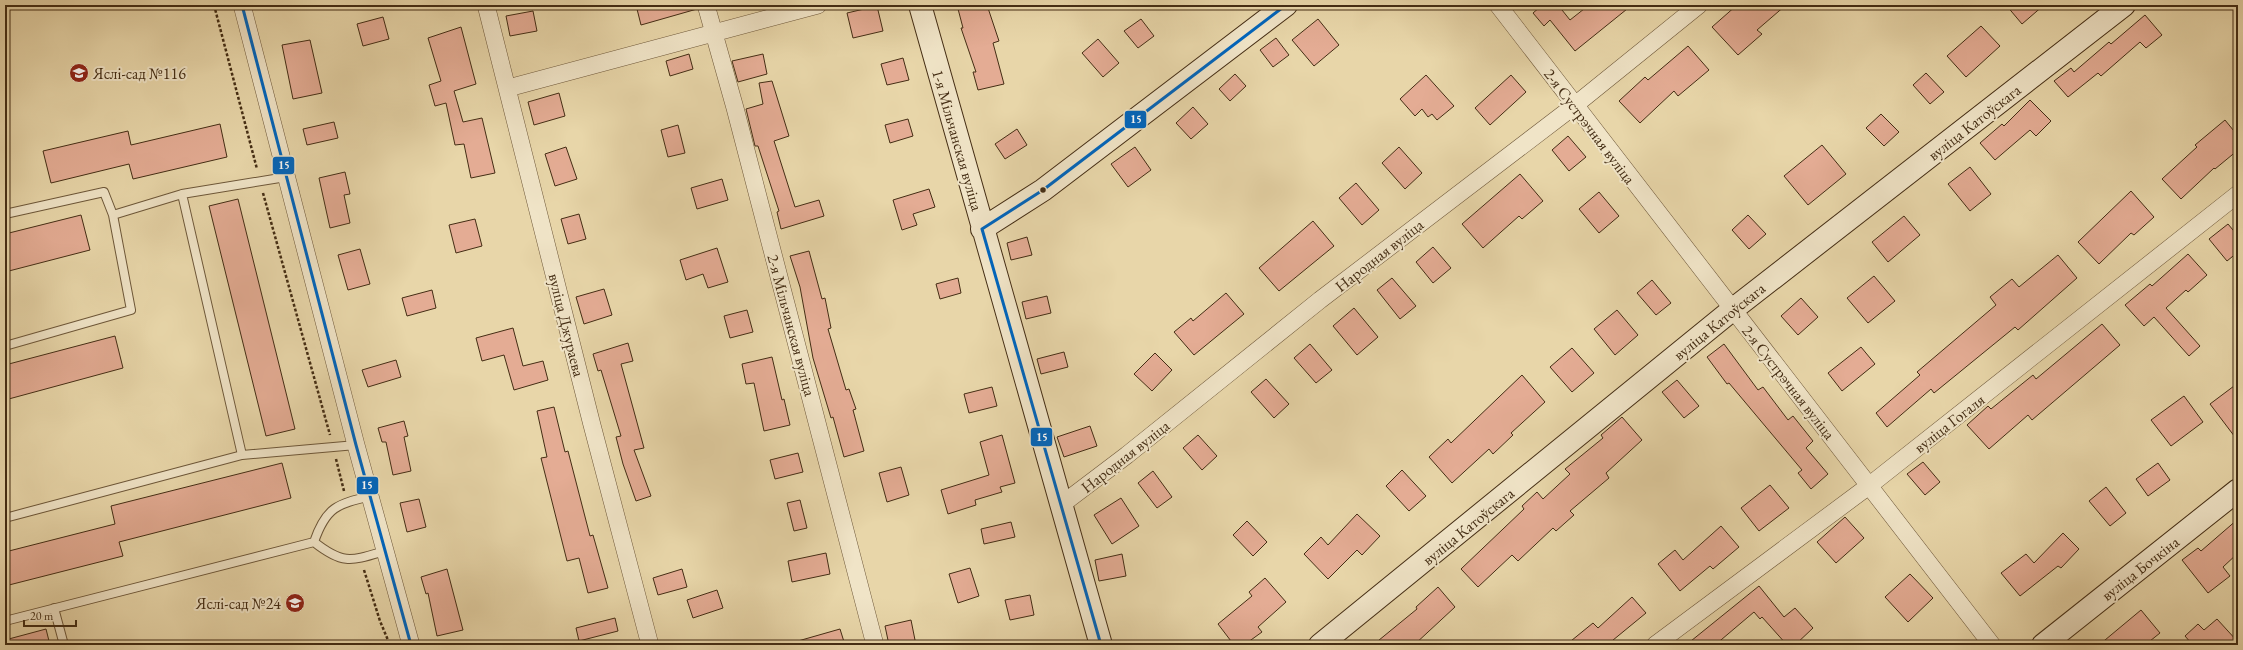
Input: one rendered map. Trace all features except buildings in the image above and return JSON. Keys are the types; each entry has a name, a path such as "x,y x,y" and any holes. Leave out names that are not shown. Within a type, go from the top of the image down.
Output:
{"street":[{"path":"242,5 356,445 411,645"},
{"name":"вуліца Джураева","path":"486,5 592,425 650,645"},
{"name":"2-я Мільчанская вуліца","path":"706,5 735,108 875,645"},
{"path":"508,88 818,5"},
{"name":"1-я Мільчанская вуліца","path":"920,5 982,229 1101,645"},
{"path":"982,229 1043,190 1286,5"},
{"name":"2-я Сустрэчная вуліца","path":"1498,5 1574,106 1870,485 1992,645"},
{"name":"Народная вуліца","path":"1061,505 1127,456 1320,300 1574,106 1699,5"},
{"name":"вуліца Катоўскага","path":"1320,645 1732,310 2124,5"},
{"name":"вуліца Гогаля","path":"1655,645 1870,485 2238,194"},
{"name":"вуліца Бочкіна","path":"2043,645 2238,490"}],"lane":[{"path":"113,215 182,194 286,177"},
{"path":"5,214 104,192 113,215 131,310 5,346"},
{"path":"182,194 242,455"},
{"path":"5,518 242,455 356,445"},
{"path":"314,542 321,523 333,509 346,502 371,496"},
{"path":"314,542 329,554 345,560 360,558 385,550"},
{"path":"5,621 314,542"},
{"path":"54,608 64,645"}],"path":[{"path":"214,5 260,182 334,447 346,502"},
{"path":"360,558 380,621 390,645"}],"transit line":[{"name":"15","path":"242,5 356,445 411,645"},
{"name":"15","path":"982,229 1043,190 1286,5"},
{"name":"15","path":"982,229 1101,645"}],"place":[{"name":"Яслі-сад №116","path":"79,73"},
{"name":"Яслі-сад №24","path":"295,603"}]}
